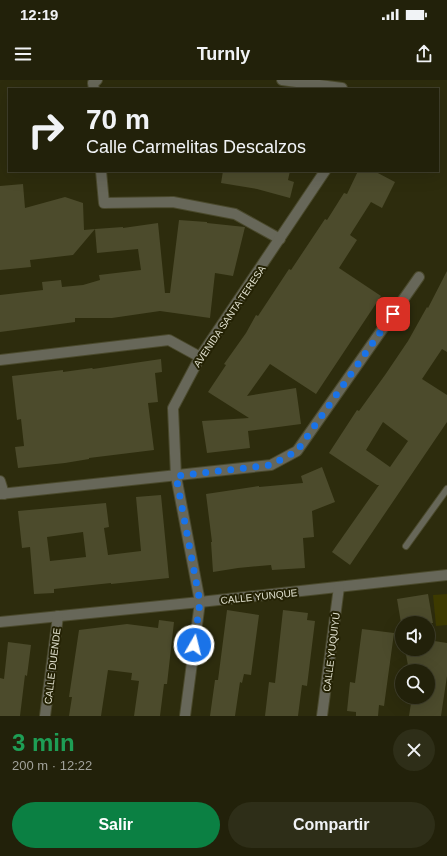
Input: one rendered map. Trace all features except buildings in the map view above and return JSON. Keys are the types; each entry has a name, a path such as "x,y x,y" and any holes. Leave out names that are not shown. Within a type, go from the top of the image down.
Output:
{"street":[{"path":"94,88 93,83 97,80"},
{"path":"282,80 343,86"},
{"path":"101,172 104,203 173,202 235,214 280,239"},
{"name":"AVENIDA SANTA TERESA","path":"185,716 200,602 176,476 173,408 200,357 324,172"},
{"path":"0,481 2,494 271,465 297,451 419,276"},
{"path":"0,360 169,340 200,357"},
{"name":"CALLE YUNQUE","path":"0,622 447,575"},
{"name":"CALLE YUQUIYÚ","path":"322,716 339,587"},
{"name":"CALLE DUENDE","path":"45,716 58,616"}],"lane":[{"path":"406,546 447,491"}],"shaded area":[{"path":"447,594 447,625 436,626 433,595"}],"route":[{"path":"194,645 200,602 176,476 271,465 297,451 393,314"}]}
